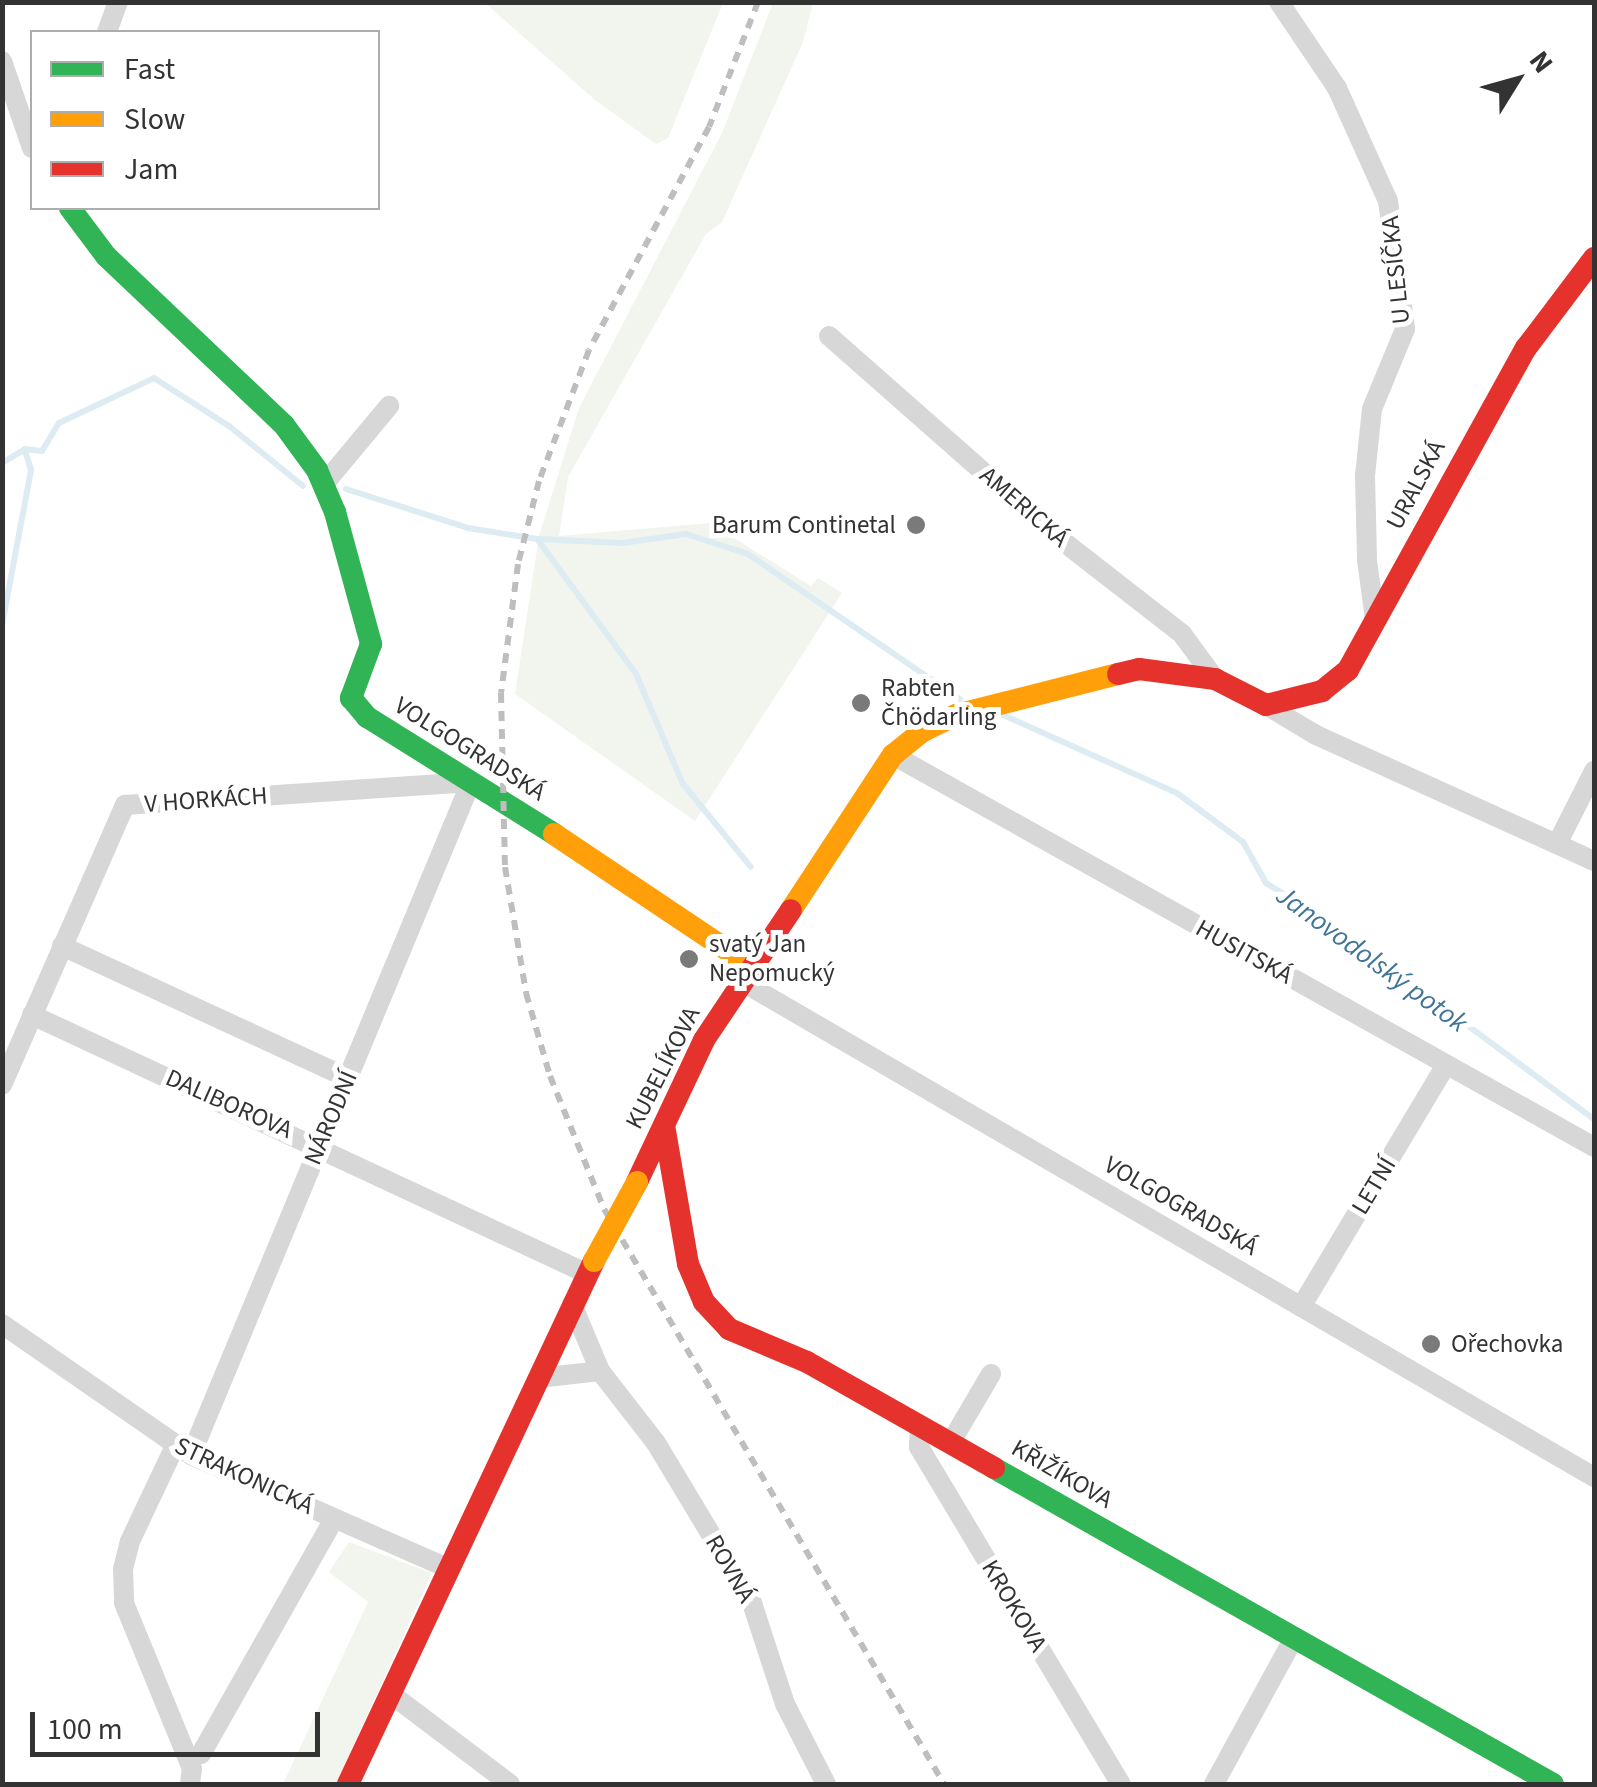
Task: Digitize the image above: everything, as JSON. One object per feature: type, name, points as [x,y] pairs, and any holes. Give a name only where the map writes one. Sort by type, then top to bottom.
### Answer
[{"type":"street","points":[[108,30],[118,2]]},
{"type":"street","name":"U LESÍČKA","points":[[1280,2],[1337,88],[1388,201],[1392,220],[1405,330],[1372,410],[1365,476],[1367,560],[1375,619]]},
{"type":"street","points":[[2,61],[30,142]]},
{"type":"street","name":"VOLGOGRADSKÁ","points":[[72,210],[106,256],[284,425],[324,484],[371,644],[351,698],[367,717],[471,782],[746,973],[1302,1307],[1594,1477]]},
{"type":"street","name":"URALSKÁ","points":[[1266,705],[1300,700],[1348,670],[1526,348],[1594,258]]},
{"type":"street","name":"AMERICKÁ","points":[[830,336],[1051,532],[1182,634],[1215,679]]},
{"type":"street","points":[[324,484],[390,406]]},
{"type":"street","name":"KUBELÍKOVA","points":[[348,1784],[572,1304],[704,1040],[893,755],[924,731],[956,715],[1140,668],[1215,679],[1266,705]]},
{"type":"street","points":[[1266,705],[1316,734],[1594,860]]},
{"type":"street","name":"HUSITSKÁ","points":[[893,755],[1594,1147]]},
{"type":"street","points":[[1557,844],[1594,771]]},
{"type":"street","name":"V HORKÁCH","points":[[2,1084],[125,806],[471,782]]},
{"type":"street","name":"NÁRODNÍ","points":[[190,1784],[192,1769],[124,1603],[123,1569],[130,1541],[183,1450],[320,1146],[471,782]]},
{"type":"street","points":[[62,946],[348,1078]]},
{"type":"street","name":"DALIBOROVA","points":[[32,1015],[591,1268]]},
{"type":"street","name":"LETNÍ","points":[[1302,1307],[1446,1065]]},
{"type":"street","name":"KŘIŽÍKOVA","points":[[664,1126],[688,1264],[704,1302],[729,1329],[807,1362],[1553,1784]]},
{"type":"street","name":"ROVNÁ","points":[[572,1304],[600,1371],[656,1443],[752,1603],[785,1704],[826,1784]]},
{"type":"street","name":"STRAKONICKÁ","points":[[2,1324],[183,1450],[450,1569]]},
{"type":"street","points":[[538,1378],[600,1371]]},
{"type":"street","points":[[951,1442],[991,1374]]},
{"type":"street","name":"KROKOVA","points":[[920,1425],[919,1447],[1118,1779]]},
{"type":"street","points":[[201,1754],[334,1519]]},
{"type":"street","points":[[1214,1784],[1294,1638]]},
{"type":"street","points":[[391,1694],[510,1784]]},
{"type":"street","points":[[1118,1779],[1135,1784]]},
{"type":"shaded area","points":[[485,3],[723,3],[668,138],[656,144],[595,100]]},
{"type":"shaded area","points":[[773,3],[813,3],[803,42],[722,222],[706,234],[568,477],[559,536],[710,523],[811,586],[818,578],[842,593],[695,821],[515,694],[539,536],[579,408],[722,133]]},
{"type":"shaded area","points":[[349,1542],[432,1573],[336,1784],[283,1784],[368,1602],[329,1572]]},
{"type":"waterway","name":"Janovodolský potok","points":[[2,463],[25,449],[42,451],[59,423],[154,378],[229,426],[303,486]]},
{"type":"waterway","points":[[2,625],[31,470],[25,450]]},
{"type":"waterway","name":"Janovodolský potok","points":[[346,489],[468,528],[537,539],[622,543],[686,534],[748,554],[960,699]]},
{"type":"waterway","points":[[538,540],[636,674],[683,784],[751,867]]},
{"type":"waterway","name":"Janovodolský potok","points":[[1001,714],[1177,793],[1243,842],[1266,883],[1327,921],[1594,1119]]},
{"type":"railway","points":[[758,2],[709,127],[589,350],[539,481],[518,564],[501,693],[505,867],[526,993],[550,1076],[604,1209],[944,1784]]},
{"type":"traffic: fast","points":[[72,210],[106,256],[284,425],[317,470],[335,512],[371,644],[351,698],[367,717],[554,834]]},
{"type":"traffic: fast","points":[[994,1468],[1553,1784]]},
{"type":"traffic: slow","points":[[791,910],[893,755],[923,731],[956,715],[1118,674]]},
{"type":"traffic: slow","points":[[554,834],[751,966]]},
{"type":"traffic: slow","points":[[594,1261],[637,1182]]},
{"type":"traffic: jam","points":[[1118,674],[1139,669],[1215,679],[1266,705],[1322,691],[1348,670],[1526,348],[1594,258]]},
{"type":"traffic: jam","points":[[637,1182],[704,1040],[791,910]]},
{"type":"traffic: jam","points":[[664,1125],[688,1264],[704,1302],[729,1329],[807,1362],[994,1468]]},
{"type":"traffic: jam","points":[[348,1784],[594,1261]]},
{"type":"place","name":"Barum Continetal","points":[[916,525]]},
{"type":"place","name":"Rabten Čhödarling","points":[[861,703]]},
{"type":"place","name":"svatý Jan Nepomucký","points":[[689,959]]},
{"type":"place","name":"Ořechovka","points":[[1431,1344]]}]
